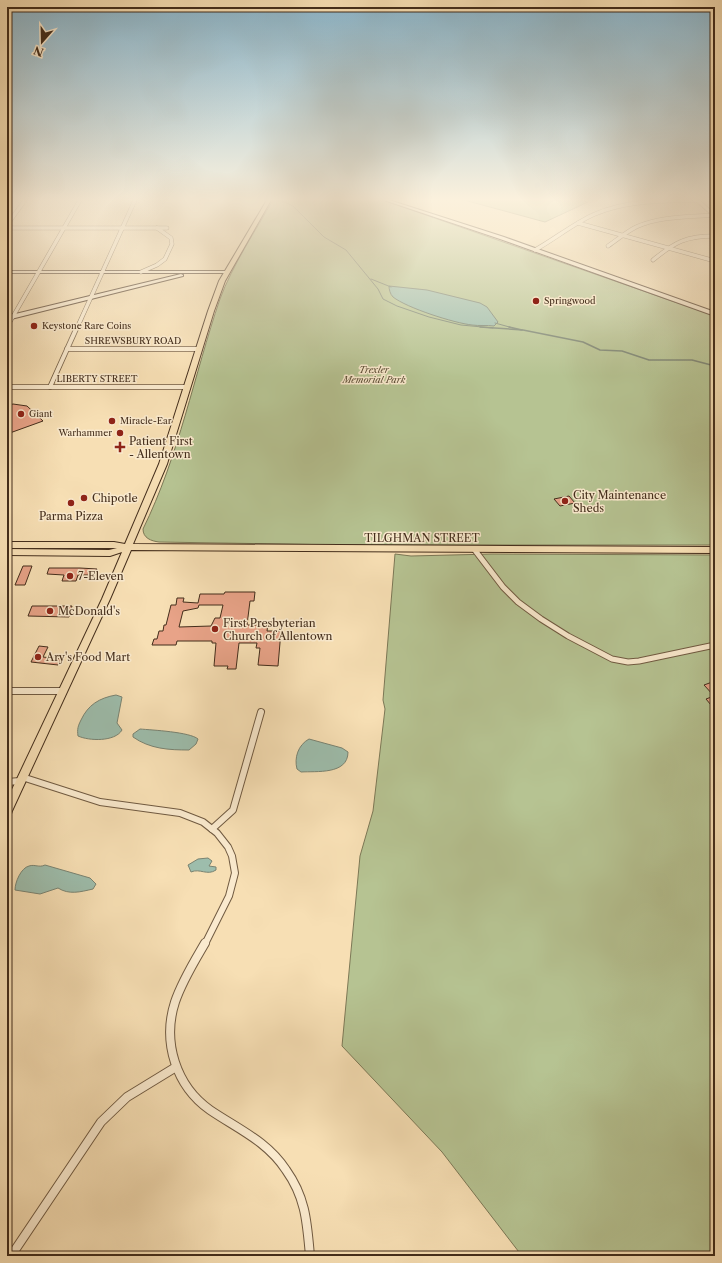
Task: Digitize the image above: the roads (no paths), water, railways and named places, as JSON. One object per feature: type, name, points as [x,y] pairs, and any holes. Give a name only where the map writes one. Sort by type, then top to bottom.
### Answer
[{"type":"main road","points":[[7,810],[128,547],[163,464],[215,300],[227,272],[235,259]]},
{"type":"main road","name":"TILGHMAN STREET","points":[[7,545],[715,550]]},
{"type":"main road","name":"TILGHMAN STREET","points":[[7,552],[110,553],[128,547]]},
{"type":"street","points":[[7,327],[46,259]]},
{"type":"street","points":[[50,387],[108,259]]},
{"type":"street","points":[[141,272],[164,259]]},
{"type":"street","points":[[559,259],[715,314]]},
{"type":"street","points":[[7,272],[227,272]]},
{"type":"street","points":[[166,272],[178,276]]},
{"type":"street","points":[[7,318],[194,272]]},
{"type":"street","name":"SHREWSBURY ROAD","points":[[67,349],[199,349]]},
{"type":"street","name":"LIBERTY STREET","points":[[7,387],[187,387]]},
{"type":"street","points":[[474,549],[499,582],[518,602],[557,629],[612,660],[628,662],[639,661],[715,645]]},
{"type":"street","points":[[7,690],[63,691]]},
{"type":"street","points":[[212,829],[233,810],[261,712]]},
{"type":"street","points":[[7,782],[21,779],[57,787],[98,802],[183,814],[203,822],[212,829],[218,834],[230,851],[236,869],[235,880],[230,895],[175,1002],[172,1016],[172,1048],[176,1067],[183,1082],[190,1092],[207,1109],[242,1129],[262,1144],[290,1172],[304,1206],[308,1225],[310,1256]]},
{"type":"street","points":[[11,1256],[101,1122],[115,1106],[138,1088],[176,1067]]},
{"type":"waterway","points":[[353,259],[378,289],[383,299],[397,306],[429,317],[461,325],[489,328]]},
{"type":"waterway","points":[[371,279],[391,287]]},
{"type":"waterway","points":[[495,323],[511,328]]},
{"type":"waterway","points":[[480,327],[489,328]]},
{"type":"waterway","points":[[489,328],[522,330]]},
{"type":"waterway","points":[[511,328],[522,330]]},
{"type":"waterway","points":[[522,330],[583,342],[600,350],[622,351],[649,360],[692,360],[715,366]]},
{"type":"place","name":"Springwood","points":[[536,301]]},
{"type":"place","name":"Keystone Rare Coins","points":[[34,326]]},
{"type":"place","name":"Giant","points":[[21,414]]},
{"type":"place","name":"Miracle-Ear","points":[[112,421]]},
{"type":"place","name":"Warhammer","points":[[120,433]]},
{"type":"place","name":"Patient First - Allentown","points":[[120,447]]},
{"type":"place","name":"Chipotle","points":[[84,498]]},
{"type":"place","name":"City Maintenance Sheds","points":[[565,501]]},
{"type":"place","name":"Parma Pizza","points":[[71,503]]},
{"type":"place","name":"7-Eleven","points":[[70,576]]},
{"type":"place","name":"McDonald's","points":[[50,611]]},
{"type":"place","name":"First Presbyterian Church of Allentown","points":[[215,629]]},
{"type":"place","name":"Ary's Food Mart","points":[[38,657]]},
{"type":"park label","name":"Trexler Memorial Park","points":[[374,376]]}]
